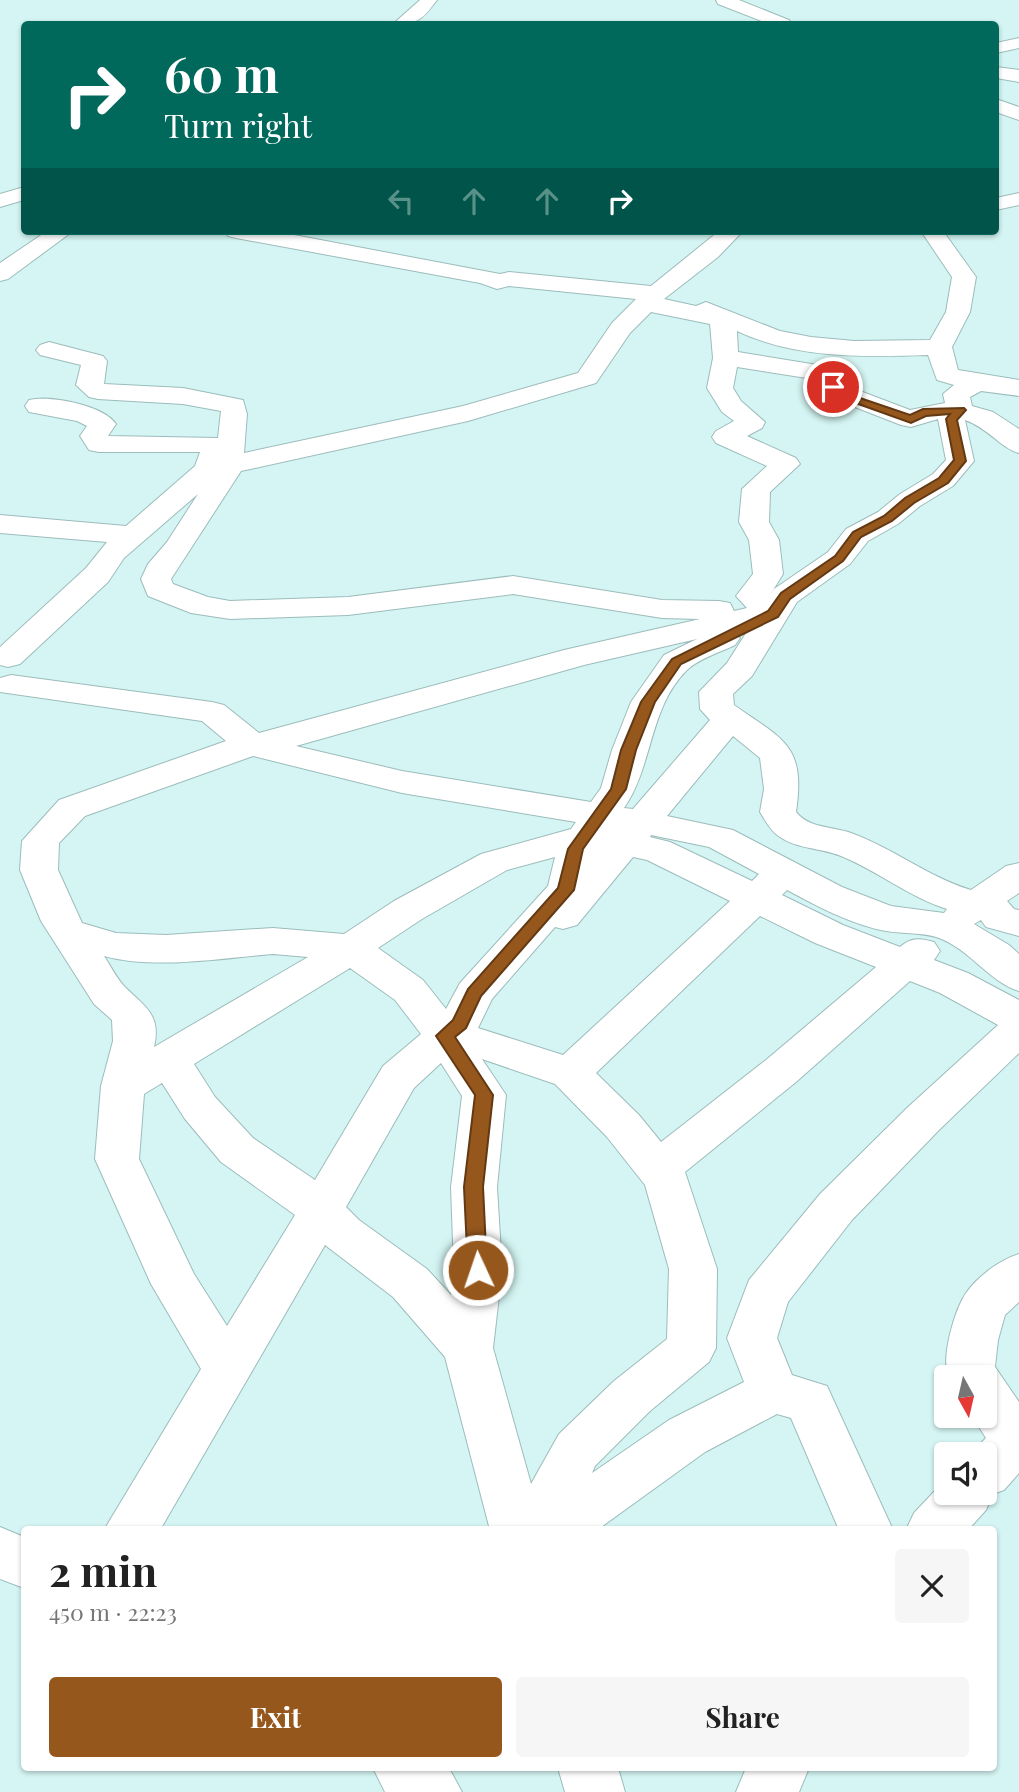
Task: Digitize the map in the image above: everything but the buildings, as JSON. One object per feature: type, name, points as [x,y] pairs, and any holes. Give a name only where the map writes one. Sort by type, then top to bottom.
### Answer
[{"type":"street","points":[[406,21],[415,16],[429,0]]},
{"type":"street","points":[[724,0],[776,21]]},
{"type":"street","points":[[999,47],[1019,43]]},
{"type":"street","points":[[999,73],[1019,76]]},
{"type":"street","points":[[999,87],[1019,94]]},
{"type":"street","points":[[999,106],[1019,114]]},
{"type":"street","points":[[999,203],[1019,199]]},
{"type":"street","points":[[0,274],[56,235]]},
{"type":"street","points":[[265,235],[461,272],[496,282],[509,279],[642,291],[729,315],[736,323],[773,337],[816,344],[939,347]]},
{"type":"street","points":[[728,235],[655,295],[621,328],[587,378],[468,413],[218,468],[113,552],[97,575],[9,671],[212,712],[252,745],[402,782],[613,829],[720,838],[828,896],[884,918],[961,916],[990,906],[1000,918],[1019,923]]},
{"type":"street","points":[[935,235],[964,277],[958,312],[939,347],[946,375],[1019,389]]},
{"type":"street","points":[[655,295],[657,306],[719,318],[726,327],[726,358],[720,388],[731,406],[752,422],[726,437],[786,464],[757,489],[754,522],[764,540],[768,574],[752,596],[769,614]]},
{"type":"street","points":[[49,350],[94,361],[89,385],[98,391],[183,396],[234,406],[235,425],[229,449],[179,547],[163,564],[156,579],[159,589],[202,606],[230,610],[348,606],[513,585],[662,609],[769,614]]},
{"type":"street","points":[[726,358],[821,372],[833,387],[853,399],[911,419],[923,413],[960,410],[991,419],[1019,445]]},
{"type":"street","points":[[960,410],[956,394],[978,382]]},
{"type":"street","points":[[38,405],[85,414],[102,424],[94,436],[99,444],[209,444],[215,449],[214,458],[218,468]]},
{"type":"street","points":[[960,410],[951,419],[960,461],[943,481],[857,535],[839,558],[785,596],[769,614],[740,668],[716,692],[717,709],[729,719],[754,732],[775,751],[781,765],[778,812],[793,830],[838,841],[885,862],[938,894],[1019,977]]},
{"type":"street","points":[[0,524],[133,535]]},
{"type":"street","points":[[227,1369],[175,1284],[117,1159],[123,1086],[134,1041],[132,1015],[108,995],[69,932],[39,870],[41,841],[72,808],[252,745],[576,657],[769,614]]},
{"type":"street","points":[[613,829],[629,750],[648,702],[676,662],[769,614]]},
{"type":"street","points":[[133,1526],[398,1077],[452,1030],[474,993],[566,890],[576,849],[613,829],[729,719]]},
{"type":"street","points":[[123,1086],[298,984],[408,910],[494,862],[613,829],[829,934],[954,983],[1019,1018]]},
{"type":"street","points":[[570,1073],[822,837]]},
{"type":"street","points":[[658,1169],[781,1071],[961,916],[1019,875]]},
{"type":"street","points":[[69,932],[115,946],[166,948],[273,941],[350,948],[409,990],[452,1030],[570,1073],[623,1126],[658,1169],[666,1180],[692,1269],[691,1348],[632,1396],[577,1450],[536,1526]]},
{"type":"street","points":[[773,1392],[752,1338],[766,1294],[836,1207],[950,1093],[1019,1029]]},
{"type":"street","points":[[452,1030],[484,1095],[474,1187],[478,1270],[468,1348],[516,1526]]},
{"type":"street","points":[[168,1058],[200,1108],[237,1150],[320,1209],[342,1233],[410,1283],[468,1348]]},
{"type":"street","points":[[970,1365],[984,1305],[1019,1273]]},
{"type":"street","points":[[559,1526],[687,1436],[773,1392],[809,1401],[864,1526]]},
{"type":"street","points":[[997,1461],[1016,1441],[998,1413]]},
{"type":"street","points":[[937,1526],[956,1505]]},
{"type":"street","points":[[0,1552],[21,1562]]},
{"type":"street","points":[[406,1771],[432,1792]]},
{"type":"street","points":[[589,1771],[595,1792]]},
{"type":"street","points":[[766,1792],[777,1771]]},
{"type":"route","points":[[478,1270],[474,1187],[484,1095],[445,1036],[460,1023],[474,993],[566,890],[576,849],[619,789],[629,750],[648,702],[676,662],[773,614],[785,596],[839,558],[857,535],[943,481],[960,461],[951,419],[960,410],[923,413],[911,419],[853,399],[833,387]]}]
